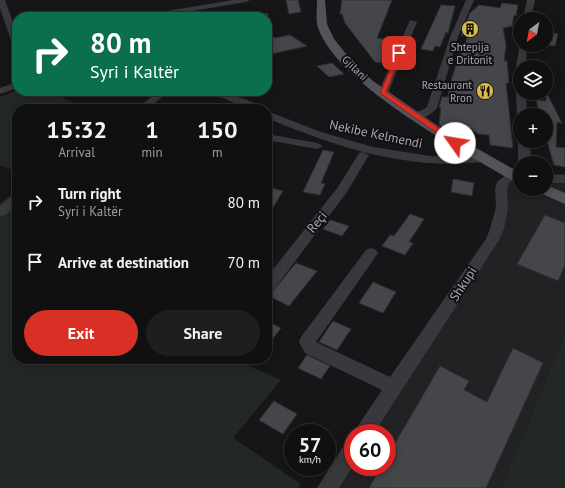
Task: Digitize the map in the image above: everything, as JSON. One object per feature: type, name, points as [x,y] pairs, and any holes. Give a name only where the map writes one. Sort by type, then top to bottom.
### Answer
[{"type":"main road","name":"Gjilani","points":[[321,0],[322,24],[329,40],[346,61],[383,93],[455,143],[513,172]]},
{"type":"main road","points":[[553,194],[565,199]]},
{"type":"street","points":[[1,0],[12,30]]},
{"type":"street","points":[[173,12],[246,0]]},
{"type":"street","points":[[415,116],[428,112],[432,108],[454,37],[470,0]]},
{"type":"street","points":[[528,12],[531,0]]},
{"type":"street","points":[[383,93],[413,22]]},
{"type":"street","points":[[0,91],[12,87]]},
{"type":"street","points":[[148,104],[158,96]]},
{"type":"street","points":[[226,96],[245,104]]},
{"type":"street","name":"Nekibe Kelmendi","points":[[272,116],[317,135],[391,153],[451,161],[484,158]]},
{"type":"street","points":[[272,138],[316,146]]},
{"type":"street","name":"Reçi","points":[[272,281],[296,247],[340,194],[364,155]]},
{"type":"street","name":"Shkupi","points":[[369,424],[492,240],[497,229],[502,207],[501,189],[503,182],[513,176]]},
{"type":"street","points":[[553,179],[565,179]]},
{"type":"street","points":[[0,212],[12,203]]},
{"type":"street","points":[[370,253],[307,342],[311,348],[394,387]]},
{"type":"street","points":[[327,488],[344,462]]},
{"type":"shaded area","points":[[12,92],[12,96],[59,96],[76,104],[12,104],[12,170],[0,165],[0,97]]},
{"type":"shaded area","points":[[553,174],[565,174],[565,334],[501,488],[327,488],[344,462],[344,476],[396,476],[396,424],[369,424],[492,240],[503,182],[513,177],[513,196],[553,196]]},
{"type":"shaded area","points":[[12,194],[12,364],[245,364],[281,380],[233,438],[284,472],[284,476],[289,476],[301,484],[298,488],[0,488],[0,203]]},
{"type":"shaded area","points":[[565,334],[565,488],[501,488]]},
{"type":"building","points":[[286,0],[298,0],[301,12],[289,14]]},
{"type":"building","points":[[342,0],[392,0],[377,38],[391,40],[382,63],[375,62],[345,23],[342,14],[340,14]]},
{"type":"building","points":[[502,3],[518,5],[517,12],[513,12],[512,26],[503,28],[506,45],[504,61],[507,61],[509,83],[506,83],[513,148],[490,145],[489,135],[478,134],[463,123],[462,132],[449,130],[439,125],[441,108],[439,107],[442,97],[448,97],[449,87],[457,62],[468,36],[461,35],[470,13],[479,5],[500,8]]},
{"type":"building","points":[[441,5],[455,6],[448,33],[446,32],[440,47],[435,46],[433,51],[421,49]]},
{"type":"building","points":[[553,33],[558,34],[555,46],[553,46]]},
{"type":"building","points":[[290,35],[307,46],[272,54],[272,36],[275,38]]},
{"type":"building","points":[[332,63],[344,74],[329,77],[317,66]]},
{"type":"building","points":[[536,100],[550,100],[562,123],[557,122],[556,147],[565,148],[565,167],[554,165],[553,156],[551,156],[549,148],[553,148],[553,108],[538,108]]},
{"type":"building","points":[[323,150],[334,152],[321,183],[325,184],[320,195],[303,192]]},
{"type":"building","points":[[453,179],[474,183],[472,196],[451,192]]},
{"type":"building","points":[[272,188],[283,191],[272,209]]},
{"type":"building","points":[[410,214],[424,219],[409,242],[413,243],[405,255],[382,246],[390,235],[394,236]]},
{"type":"building","points":[[545,215],[565,223],[565,265],[558,281],[517,264]]},
{"type":"building","points":[[330,220],[349,226],[342,236],[323,229]]},
{"type":"building","points":[[296,263],[317,271],[289,306],[272,298],[272,292]]},
{"type":"building","points":[[373,282],[396,292],[383,313],[359,303]]},
{"type":"building","points":[[333,321],[351,329],[337,350],[319,342]]},
{"type":"building","points":[[272,324],[281,328],[272,340]]},
{"type":"building","points":[[513,348],[543,363],[486,488],[369,488],[376,476],[396,476],[396,442],[440,366],[469,381],[464,390],[487,402]]},
{"type":"building","points":[[307,355],[330,366],[321,379],[298,368]]},
{"type":"building","points":[[274,401],[297,414],[290,424],[284,424],[283,434],[259,420]]},
{"type":"place","name":"Shtepija e Dritonit","points":[[470,29]]},
{"type":"place","name":"Restaurant Rron","points":[[485,91]]},
{"type":"route","points":[[399,53],[383,93],[455,143]]}]
